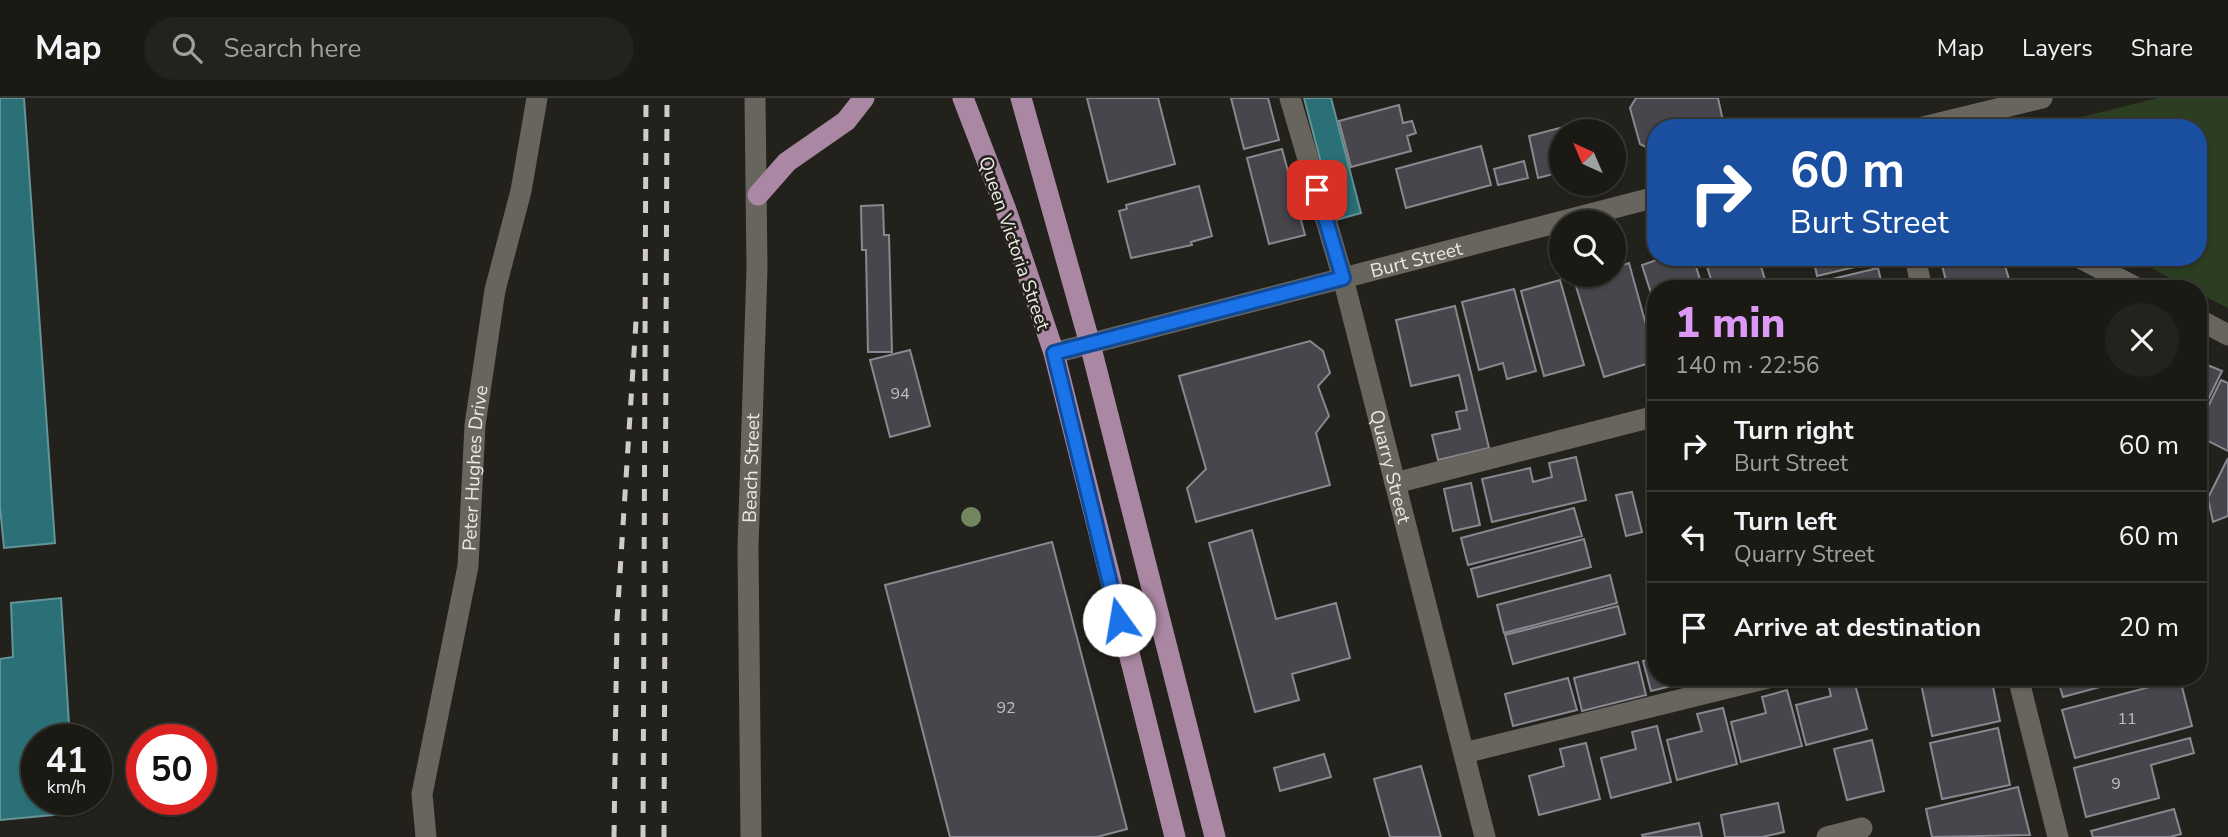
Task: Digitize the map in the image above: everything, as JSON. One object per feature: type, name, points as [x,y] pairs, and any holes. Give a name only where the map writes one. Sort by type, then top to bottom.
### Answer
[{"type":"main road","points":[[758,195],[787,162],[846,121],[864,98]]},
{"type":"main road","name":"Queen Victoria Street","points":[[964,98],[1006,210],[1054,353],[1175,837]]},
{"type":"main road","name":"Queen Victoria Street","points":[[1021,98],[1090,344],[1216,837]]},
{"type":"street","name":"Peter Hughes Drive","points":[[426,837],[422,794],[468,566],[477,412],[495,290],[521,191],[537,98]]},
{"type":"street","name":"Beach Street","points":[[751,837],[748,548],[756,369],[758,195],[755,98]]},
{"type":"street","name":"Quarry Street","points":[[1290,98],[1343,278],[1485,837]]},
{"type":"street","points":[[1950,116],[2042,98]]},
{"type":"street","name":"Burt Street","points":[[1054,353],[1647,199]]},
{"type":"street","points":[[2095,266],[2122,280]]},
{"type":"street","points":[[2207,324],[2228,335]]},
{"type":"street","points":[[1395,483],[1647,418]]},
{"type":"street","points":[[1464,754],[1736,686]]},
{"type":"street","points":[[2020,686],[2058,837]]},
{"type":"street","points":[[1828,837],[1862,828]]},
{"type":"green space","points":[[2158,98],[2228,98],[2228,308],[2207,298],[2207,280],[2173,280],[2148,266],[2207,266],[2207,119],[2073,119]]},
{"type":"water","points":[[0,98],[24,98],[55,543],[4,548],[0,507]]},
{"type":"water","points":[[1304,98],[1331,98],[1361,213],[1336,220]]},
{"type":"water","points":[[61,598],[69,724],[21,724],[21,815],[53,815],[0,820],[0,659],[13,657],[11,603]]},
{"type":"building","points":[[1087,98],[1158,98],[1175,164],[1108,182]]},
{"type":"building","points":[[1231,98],[1268,98],[1279,140],[1244,149]]},
{"type":"building","points":[[1636,98],[1718,98],[1723,119],[1647,119],[1647,148],[1640,144],[1630,108]]},
{"type":"building","points":[[1399,105],[1403,123],[1412,121],[1416,133],[1407,136],[1411,151],[1351,167],[1339,121]]},
{"type":"building","points":[[1549,131],[1549,175],[1538,178],[1529,136]]},
{"type":"building","points":[[1481,146],[1491,185],[1406,208],[1396,169]]},
{"type":"building","points":[[1282,149],[1305,235],[1269,244],[1247,158]]},
{"type":"building","points":[[1524,161],[1528,178],[1498,185],[1494,169]]},
{"type":"building","points":[[1199,186],[1212,236],[1191,242],[1192,245],[1131,258],[1119,211],[1127,209],[1126,205]]},
{"type":"building","points":[[883,205],[884,235],[889,235],[892,352],[868,352],[866,250],[862,250],[861,206]]},
{"type":"building","points":[[1629,263],[1647,328],[1647,364],[1604,377],[1576,287],[1626,287],[1626,264]]},
{"type":"building","points":[[1642,265],[1696,266],[1700,280],[1647,281]]},
{"type":"building","points":[[1707,266],[1761,266],[1765,280],[1711,280]]},
{"type":"building","points":[[1815,266],[1859,266],[1817,276]]},
{"type":"building","points":[[1942,266],[2005,266],[2009,280],[1946,280]]},
{"type":"building","points":[[1878,268],[1881,280],[1828,280]]},
{"type":"building","points":[[1549,283],[1549,287],[1562,287],[1584,365],[1544,376],[1521,291]]},
{"type":"building","points":[[1514,289],[1536,371],[1507,379],[1503,363],[1479,370],[1462,302]]},
{"type":"building","points":[[1455,306],[1489,448],[1438,460],[1432,435],[1460,429],[1456,412],[1467,410],[1459,375],[1411,386],[1396,320]]},
{"type":"building","points":[[1310,341],[1323,351],[1330,373],[1318,386],[1329,416],[1316,433],[1330,485],[1196,522],[1187,488],[1206,469],[1179,376]]},
{"type":"building","points":[[910,350],[930,426],[890,437],[870,360]]},
{"type":"building","points":[[2207,365],[2222,371],[2207,402]]},
{"type":"building","points":[[2221,380],[2228,383],[2228,451],[2207,440],[2207,409]]},
{"type":"building","points":[[1576,457],[1586,500],[1492,522],[1482,479],[1530,468],[1533,482],[1552,477],[1549,463]]},
{"type":"building","points":[[2228,458],[2228,516],[2213,522],[2208,498]]},
{"type":"building","points":[[1471,483],[1480,525],[1453,531],[1444,489]]},
{"type":"building","points":[[1632,492],[1642,532],[1626,536],[1616,495]]},
{"type":"building","points":[[1574,508],[1582,536],[1468,565],[1461,538]]},
{"type":"building","points":[[1252,530],[1276,619],[1336,603],[1350,658],[1292,674],[1299,700],[1255,712],[1209,543]]},
{"type":"building","points":[[1584,539],[1591,567],[1478,597],[1471,569]]},
{"type":"building","points":[[1052,542],[1127,829],[1097,837],[950,837],[885,585]]},
{"type":"building","points":[[1610,575],[1617,603],[1504,633],[1497,605]]},
{"type":"building","points":[[1618,606],[1625,634],[1513,664],[1505,635]]},
{"type":"building","points":[[1647,660],[1647,676],[1643,661]]},
{"type":"building","points":[[1638,662],[1646,695],[1582,711],[1574,678]]},
{"type":"building","points":[[1568,678],[1577,710],[1513,726],[1505,694]]},
{"type":"building","points":[[1650,686],[1671,686],[1651,691]]},
{"type":"building","points":[[1829,686],[1855,686],[1867,729],[1806,745],[1796,705],[1831,696]]},
{"type":"building","points":[[1921,686],[1993,686],[2000,721],[1932,736]]},
{"type":"building","points":[[2060,686],[2104,686],[2063,697]]},
{"type":"building","points":[[2153,686],[2182,686],[2192,726],[2075,758],[2062,710]]},
{"type":"building","points":[[1787,690],[1802,746],[1741,762],[1731,722],[1766,713],[1762,697]]},
{"type":"building","points":[[1723,708],[1737,764],[1677,780],[1667,740],[1702,731],[1697,714]]},
{"type":"building","points":[[1657,726],[1671,782],[1611,798],[1601,758],[1636,749],[1632,732]]},
{"type":"building","points":[[1998,728],[2010,785],[1942,799],[1930,743]]},
{"type":"building","points":[[2190,738],[2194,753],[2151,765],[2159,798],[2086,817],[2074,768]]},
{"type":"building","points":[[1872,740],[1884,791],[1847,800],[1834,749]]},
{"type":"building","points":[[1586,743],[1600,799],[1539,815],[1529,776],[1564,766],[1560,749]]},
{"type":"building","points":[[1324,754],[1331,777],[1280,791],[1274,768]]},
{"type":"building","points":[[1421,766],[1441,837],[1390,837],[1374,779]]},
{"type":"building","points":[[2018,787],[2030,835],[1932,837],[1926,809]]},
{"type":"building","points":[[1778,803],[1784,832],[1762,837],[1725,837],[1721,815]]},
{"type":"building","points":[[2174,809],[2181,834],[2170,837],[2093,837],[2091,831]]},
{"type":"building","points":[[1699,823],[1702,837],[1642,835]]},
{"type":"railway","points":[[643,837],[646,98]]},
{"type":"railway","points":[[664,837],[667,98]]},
{"type":"railway","points":[[614,837],[617,620],[636,321]]},
{"type":"route","points":[[1119,620],[1054,353],[1343,278],[1317,190]]}]
